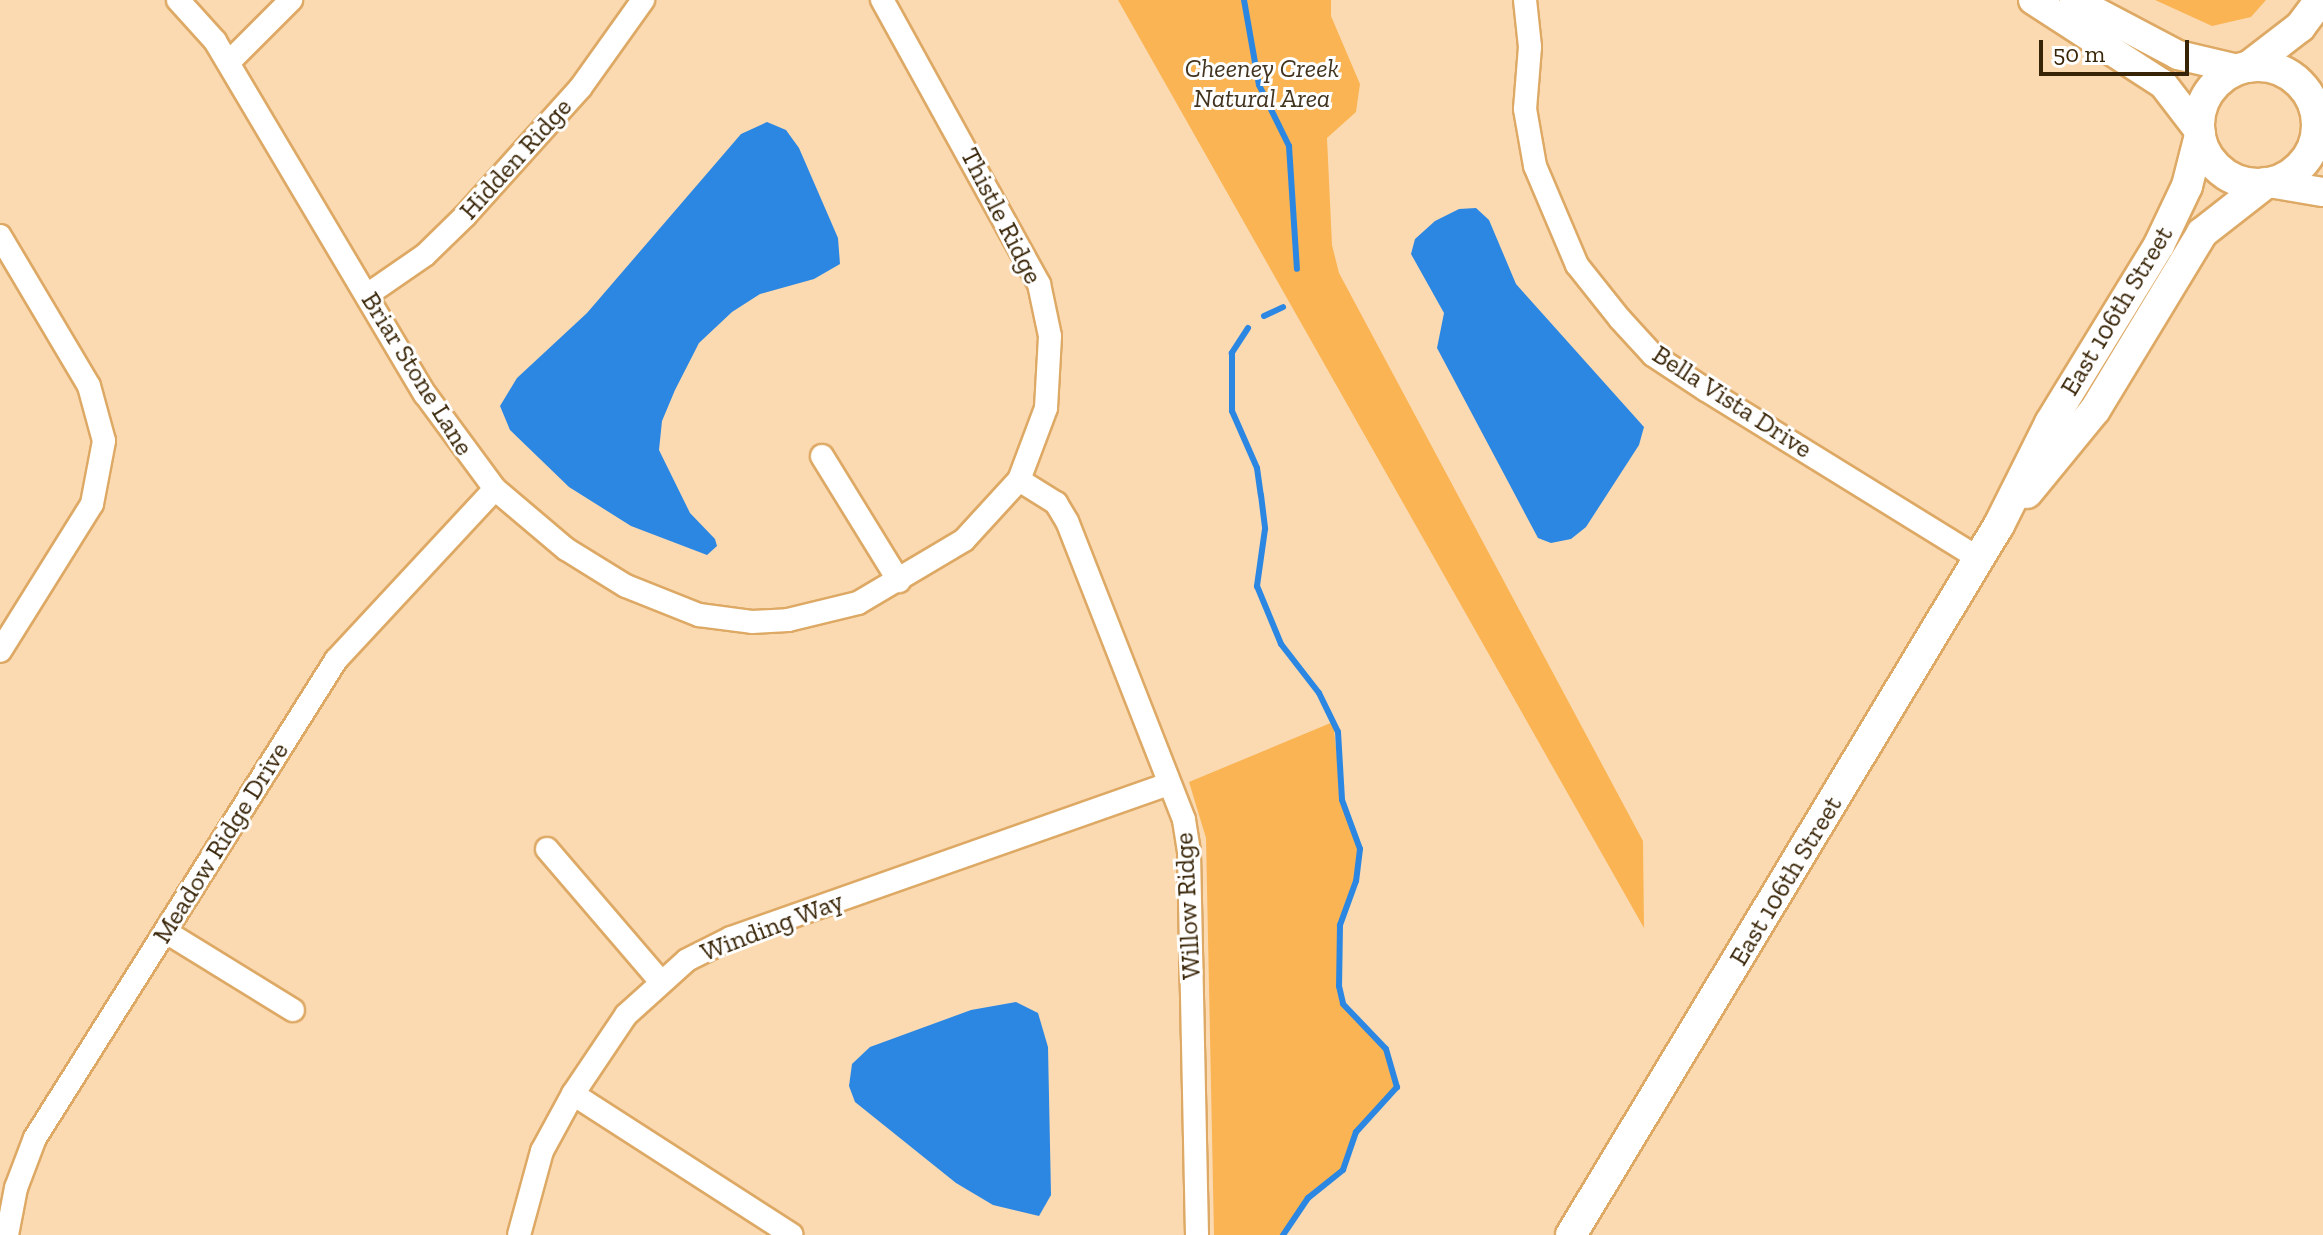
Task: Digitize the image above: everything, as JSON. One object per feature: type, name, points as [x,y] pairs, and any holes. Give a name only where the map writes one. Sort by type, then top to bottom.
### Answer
[{"type":"main road","points":[[2320,0],[2300,27],[2208,93],[2199,133],[2212,162],[2227,175],[2267,183],[2300,166],[2313,145],[2323,70]]},
{"type":"main road","points":[[2243,68],[2273,68],[2294,79],[2318,120]]},
{"type":"main road","name":"East 106th Street","points":[[1571,1235],[1999,525],[2050,423],[2159,245],[2187,186],[2199,133]]},
{"type":"main road","name":"East 106th Street","points":[[1999,525],[2095,410],[2202,233],[2267,183]]},
{"type":"street","name":"Briar Stone Lane","points":[[178,0],[229,62],[449,431],[495,489],[603,573],[699,615],[788,620],[858,603],[899,581]]},
{"type":"street","points":[[229,62],[291,0]]},
{"type":"street","name":"Hidden Ridge","points":[[367,295],[425,255],[465,216],[581,87],[643,0]]},
{"type":"street","name":"Thistle Ridge","points":[[882,0],[1039,284],[1051,375],[1037,443],[1019,480],[983,524],[899,581]]},
{"type":"street","name":"Bella Vista Drive","points":[[1525,0],[1530,47],[1525,109],[1535,166],[1577,265],[1620,319],[1653,355],[1978,558]]},
{"type":"street","points":[[2033,0],[2163,84],[2199,133]]},
{"type":"street","points":[[2074,0],[2178,55],[2243,68]]},
{"type":"street","points":[[2267,183],[2323,192]]},
{"type":"street","points":[[0,236],[89,386],[104,441],[97,491],[0,651]]},
{"type":"street","points":[[822,456],[899,581]]},
{"type":"street","name":"Willow Ridge","points":[[1019,480],[1056,503],[1067,521],[1184,820],[1189,853],[1197,1235]]},
{"type":"street","name":"Meadow Ridge Drive","points":[[7,1235],[16,1188],[35,1138],[336,660],[495,489]]},
{"type":"street","name":"Winding Way","points":[[519,1235],[542,1151],[573,1094],[615,1029],[660,981],[731,938],[1168,784]]},
{"type":"street","points":[[547,849],[660,981]]},
{"type":"street","points":[[166,932],[293,1010]]},
{"type":"street","points":[[573,1094],[792,1235]]},
{"type":"green space","name":"Cheeney Creek Natural Area","points":[[1118,0],[1331,0],[1331,16],[1360,84],[1356,112],[1327,138],[1332,245],[1339,273],[1643,841],[1644,928]]},
{"type":"green space","points":[[2155,0],[2266,0],[2251,17],[2212,26]]},
{"type":"green space","points":[[1333,722],[1342,800],[1360,849],[1356,881],[1340,925],[1339,986],[1343,1004],[1386,1049],[1397,1087],[1356,1132],[1343,1170],[1308,1198],[1283,1235],[1214,1235],[1206,838],[1189,782]]},
{"type":"water","points":[[767,122],[786,130],[799,148],[838,238],[840,264],[814,279],[760,294],[732,312],[699,343],[675,390],[662,421],[659,450],[690,513],[715,539],[717,546],[707,555],[631,526],[569,487],[510,430],[500,406],[517,378],[587,313],[741,134]]},
{"type":"water","points":[[1476,208],[1489,220],[1516,284],[1644,427],[1639,445],[1586,527],[1571,539],[1551,543],[1538,538],[1437,348],[1444,313],[1411,254],[1415,239],[1435,221],[1459,209]]},
{"type":"water","points":[[1016,1002],[1038,1013],[1048,1047],[1051,1195],[1039,1216],[993,1205],[956,1183],[855,1102],[849,1086],[852,1064],[870,1047],[971,1010]]},
{"type":"waterway","points":[[1244,0],[1259,85],[1289,146],[1297,269]]},
{"type":"waterway","points":[[1264,316],[1283,307]]},
{"type":"waterway","points":[[1248,328],[1232,353],[1232,411],[1257,468],[1261,495],[1265,529],[1257,586],[1281,644],[1319,693],[1338,732],[1342,800],[1360,849],[1356,881],[1340,925],[1339,986],[1343,1004],[1386,1049],[1397,1087],[1356,1132],[1343,1170],[1308,1198],[1283,1235]]}]
